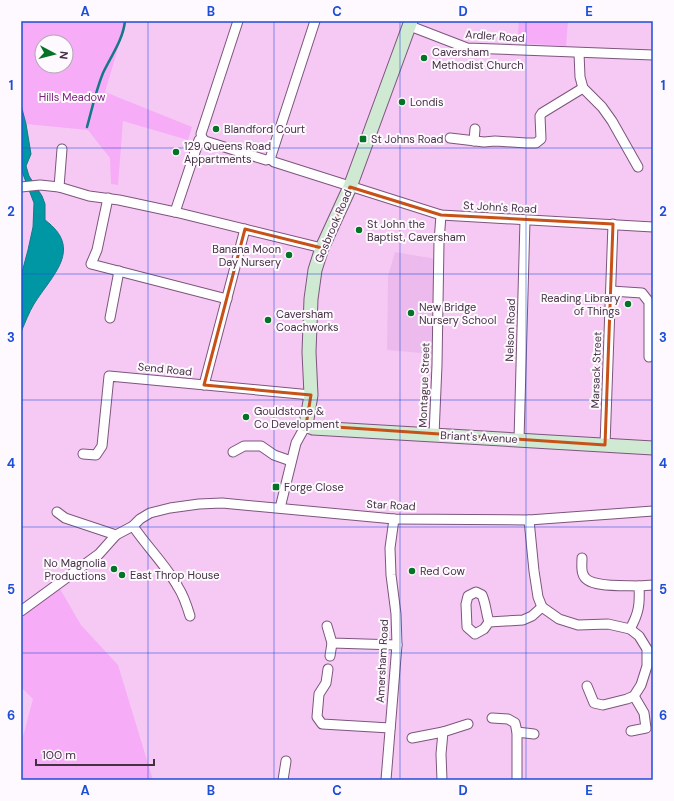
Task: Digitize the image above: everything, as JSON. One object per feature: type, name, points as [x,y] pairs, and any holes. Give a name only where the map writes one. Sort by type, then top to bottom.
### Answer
[{"type":"main road","name":"Gosbrook Road","points":[[306,425],[311,394],[309,352],[311,299],[315,270],[322,248],[350,186],[411,24]]},
{"type":"main road","name":"Briant's Avenue","points":[[306,425],[313,428],[653,448]]},
{"type":"street","points":[[175,212],[199,140],[202,138],[201,134],[238,21]]},
{"type":"street","points":[[270,160],[315,21]]},
{"type":"street","name":"Ardler Road","points":[[411,24],[467,48],[653,55]]},
{"type":"street","points":[[579,53],[580,77],[583,88],[602,107],[612,121],[638,167]]},
{"type":"street","points":[[450,138],[474,141],[536,143],[541,139],[540,116],[542,113],[583,88]]},
{"type":"street","points":[[474,141],[475,129]]},
{"type":"street","name":"St John's Road","points":[[202,138],[205,141],[270,160],[441,216],[653,227]]},
{"type":"street","points":[[59,187],[62,149]]},
{"type":"street","points":[[23,187],[40,185],[59,187],[89,196],[120,200],[175,212],[322,248]]},
{"type":"street","points":[[108,198],[97,250],[91,264],[227,300]]},
{"type":"street","name":"Montague Street","points":[[434,435],[441,216]]},
{"type":"street","name":"Nelson Road","points":[[519,440],[525,220]]},
{"type":"street","name":"Marsack Street","points":[[605,445],[613,224]]},
{"type":"street","points":[[204,385],[245,229]]},
{"type":"street","points":[[110,318],[119,271]]},
{"type":"street","points":[[611,291],[642,293],[649,302],[649,357]]},
{"type":"street","name":"Send Road","points":[[83,454],[96,454],[102,446],[109,376],[311,394]]},
{"type":"street","name":"Gosbrook Road","points":[[280,508],[296,443],[306,425]]},
{"type":"street","points":[[233,452],[244,446],[261,446],[274,455],[291,461]]},
{"type":"street","name":"Star Road","points":[[116,535],[133,526],[140,519],[150,513],[191,505],[222,504],[394,519],[529,520],[652,511]]},
{"type":"street","points":[[21,611],[99,554],[116,535],[65,518],[57,512]]},
{"type":"street","name":"Amersham Road","points":[[386,780],[397,645],[396,614],[390,575],[390,548],[394,519]]},
{"type":"street","points":[[529,520],[535,577],[538,597],[542,607],[559,619],[578,625],[608,624],[630,629],[639,636],[647,649],[647,666],[641,686],[634,696],[603,705],[594,703],[587,686]]},
{"type":"street","points":[[133,526],[178,586],[185,600],[190,616]]},
{"type":"street","points":[[582,558],[583,575],[587,580],[601,584],[639,586],[653,585]]},
{"type":"street","points":[[630,629],[636,618],[640,604],[639,586]]},
{"type":"street","points":[[490,622],[523,620],[532,616],[542,607]]},
{"type":"street","points":[[327,626],[332,643],[330,656]]},
{"type":"street","points":[[332,643],[397,645]]},
{"type":"street","points":[[328,669],[326,683],[320,694],[317,717],[322,724],[390,728]]},
{"type":"street","points":[[632,731],[650,729],[644,713],[634,696]]},
{"type":"street","points":[[492,718],[508,719],[515,723],[517,732],[517,780]]},
{"type":"street","points":[[412,738],[443,732],[468,724]]},
{"type":"street","points":[[442,780],[441,754],[443,732]]},
{"type":"street","points":[[517,732],[534,734]]},
{"type":"street","points":[[282,780],[286,761]]},
{"type":"highlighted area","points":[[350,187],[441,215],[613,224],[605,445],[306,425],[311,395],[204,385],[245,229],[322,248]]},
{"type":"shaded area","points":[[21,105],[31,154],[26,166],[29,176],[42,196],[45,204],[45,220],[56,231],[62,241],[63,252],[61,262],[56,272],[32,307],[21,332],[21,276],[33,227],[34,203],[21,169]]},
{"type":"shaded area","name":"New Bridge Nursery School","points":[[395,252],[436,259],[433,354],[387,350],[388,276]]},
{"type":"green space","name":"Hills Meadow","points":[[21,21],[126,21],[105,92],[192,127],[188,140],[123,121],[118,185],[111,184],[110,158],[88,130],[26,124],[21,105]]},
{"type":"green space","points":[[519,21],[568,21],[566,46],[517,43]]},
{"type":"green space","points":[[60,589],[81,625],[118,665],[153,780],[21,780],[21,744],[33,699],[21,687],[21,616]]},
{"type":"waterway","points":[[87,127],[103,73],[122,35],[125,21]]},
{"type":"place","name":"Caversham Methodist Church","points":[[424,58]]},
{"type":"place","name":"Londis","points":[[402,102]]},
{"type":"place","name":"Blandford Court","points":[[216,129]]},
{"type":"place","name":"St Johns Road","points":[[363,139]]},
{"type":"place","name":"129 Queens Road Appartments","points":[[176,152]]},
{"type":"place","name":"St John the Baptist, Caversham","points":[[359,230]]},
{"type":"place","name":"Banana Moon Day Nursery","points":[[289,255]]},
{"type":"place","name":"Reading Library of Things","points":[[628,304]]},
{"type":"place","name":"New Bridge Nursery School","points":[[411,313]]},
{"type":"place","name":"Caversham Coachworks","points":[[268,320]]},
{"type":"place","name":"Gouldstone & Co Development","points":[[246,417]]},
{"type":"place","name":"Forge Close","points":[[276,487]]},
{"type":"place","name":"No Magnolia Productions","points":[[114,569]]},
{"type":"place","name":"Red Cow","points":[[412,571]]},
{"type":"place","name":"East Throp House","points":[[122,575]]}]
